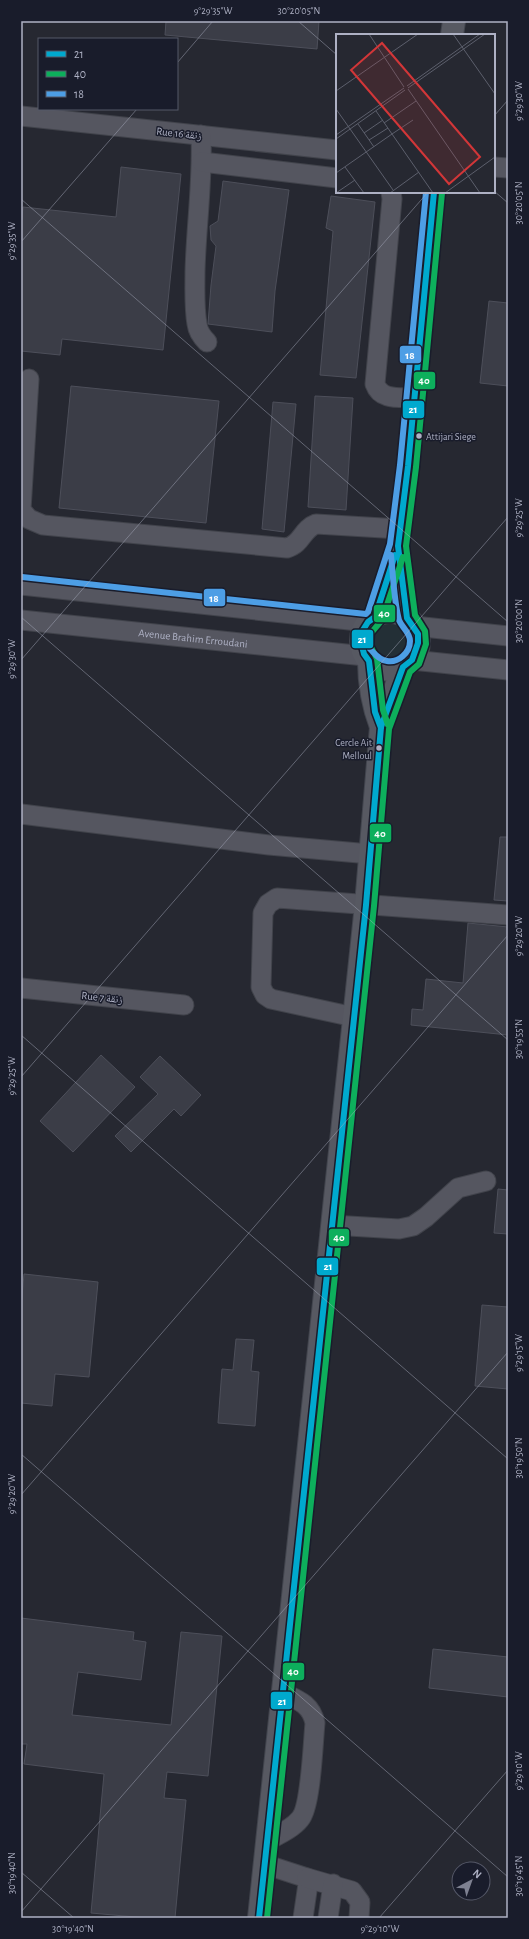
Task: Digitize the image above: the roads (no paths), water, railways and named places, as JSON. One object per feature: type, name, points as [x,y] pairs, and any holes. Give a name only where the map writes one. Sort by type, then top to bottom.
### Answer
[{"type":"main road","points":[[452,34],[454,21]]},
{"type":"main road","points":[[381,727],[375,712],[367,659],[362,646],[361,638],[372,619],[399,537],[415,398],[434,193]]},
{"type":"main road","points":[[258,1918],[366,905],[381,727],[407,664],[416,652],[418,643],[418,634],[410,622],[399,537]]},
{"type":"main road","points":[[372,619],[391,613],[410,622]]},
{"type":"main road","points":[[367,659],[376,667],[385,670],[394,670],[407,664]]},
{"type":"street","name":"Rue 16 زنقة","points":[[21,116],[336,150]]},
{"type":"street","points":[[201,136],[202,162],[196,248],[195,304],[197,325],[200,335],[207,342]]},
{"type":"street","points":[[202,162],[336,178]]},
{"type":"street","points":[[495,167],[508,168]]},
{"type":"street","points":[[391,193],[392,199],[375,384],[380,394],[386,396],[415,398]]},
{"type":"street","points":[[29,379],[21,510],[29,519],[43,525],[287,548],[298,543],[306,529],[316,524],[399,537]]},
{"type":"street","points":[[21,586],[372,619]]},
{"type":"street","name":"Avenue Brahim Erroudani","points":[[21,620],[367,659]]},
{"type":"street","points":[[410,622],[508,636]]},
{"type":"street","points":[[407,664],[508,670]]},
{"type":"street","points":[[21,814],[246,842],[370,854]]},
{"type":"street","points":[[354,1017],[272,999],[265,995],[261,987],[263,913],[268,904],[277,898],[508,915]]},
{"type":"street","name":"Rue 7 زنقة","points":[[21,988],[184,1005]]},
{"type":"street","points":[[332,1225],[399,1229],[413,1226],[426,1217],[458,1188],[486,1181]]},
{"type":"street","points":[[267,1841],[296,1824],[301,1819],[307,1806],[315,1723],[314,1716],[306,1705],[282,1693]]},
{"type":"street","points":[[264,1864],[348,1889],[356,1894],[361,1906],[359,1918]]},
{"type":"street","points":[[303,1918],[307,1878]]},
{"type":"street","points":[[328,1918],[332,1884]]},
{"type":"place","name":"Attijari Siege","points":[[419,436]]},
{"type":"place","name":"Cercle Ait Melloul","points":[[379,748]]}]
